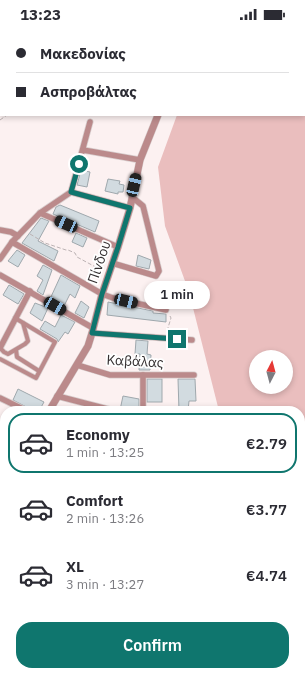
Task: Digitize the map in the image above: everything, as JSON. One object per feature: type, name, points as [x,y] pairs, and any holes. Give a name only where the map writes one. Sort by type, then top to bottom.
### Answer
[{"type":"street","name":"Πίνδου","points":[[52,406],[88,346],[102,294],[130,208],[140,160],[158,116]]},
{"type":"street","points":[[0,259],[12,242],[40,213],[71,192],[90,122]]},
{"type":"street","points":[[83,150],[140,160]]},
{"type":"street","points":[[71,192],[130,208]]},
{"type":"street","points":[[112,262],[156,276],[159,271],[143,206],[132,197]]},
{"type":"street","points":[[40,213],[118,247]]},
{"type":"street","points":[[0,230],[11,232],[18,236]]},
{"type":"street","points":[[12,242],[102,294],[113,298],[166,310]]},
{"type":"street","points":[[0,275],[30,291],[93,331],[192,340]]},
{"type":"street","points":[[24,323],[28,340],[16,350],[8,354],[4,352],[0,348],[30,291]]},
{"type":"street","points":[[0,359],[36,378],[55,342],[16,318]]},
{"type":"street","points":[[16,350],[17,357],[39,371]]},
{"type":"street","name":"Καβάλας","points":[[77,365],[110,375],[194,375]]},
{"type":"street","points":[[143,375],[143,406]]},
{"type":"street","points":[[57,396],[96,406]]},
{"type":"street","points":[[0,398],[17,406]]},
{"type":"path","points":[[24,230],[45,243],[75,253],[77,257],[109,274]]},
{"type":"path","points":[[163,338],[170,326],[171,318],[166,310]]},
{"type":"shaded area","points":[[177,116],[305,116],[305,406],[218,406],[189,292],[165,226],[158,167]]},
{"type":"building","points":[[81,170],[90,172],[87,187],[77,185]]},
{"type":"building","points":[[108,179],[120,181],[119,184],[124,185],[123,192],[118,192],[118,194],[105,191]]},
{"type":"building","points":[[60,205],[99,221],[95,232],[53,214],[56,207]]},
{"type":"building","points":[[41,218],[49,221],[38,241],[58,251],[54,261],[22,243]]},
{"type":"building","points":[[76,233],[87,238],[83,247],[72,242]]},
{"type":"building","points":[[17,250],[25,255],[18,267],[8,261]]},
{"type":"building","points":[[138,255],[151,260],[149,269],[136,266]]},
{"type":"building","points":[[43,265],[52,270],[43,295],[37,291],[43,280],[37,276]]},
{"type":"building","points":[[61,275],[80,286],[75,298],[70,294],[64,306],[50,299]]},
{"type":"building","points":[[9,285],[24,294],[18,304],[3,295]]},
{"type":"building","points":[[81,301],[89,307],[84,318],[75,313]]},
{"type":"building","points":[[108,302],[153,311],[153,313],[166,314],[166,322],[107,315]]},
{"type":"building","points":[[35,303],[48,308],[42,321],[30,313]]},
{"type":"building","points":[[61,315],[75,322],[68,334],[65,332],[58,342],[57,339],[40,329],[45,321],[55,327]]},
{"type":"building","points":[[136,340],[148,341],[147,354],[151,355],[150,370],[139,370],[140,354],[135,354]]},
{"type":"building","points":[[147,379],[162,379],[162,402],[147,402]]},
{"type":"building","points":[[178,379],[195,379],[196,401],[189,401],[188,406],[179,406]]},
{"type":"building","points":[[18,389],[44,402],[42,406],[24,406],[13,400]]},
{"type":"building","points":[[123,396],[139,399],[139,406],[121,406]]},
{"type":"route","points":[[79,164],[71,192],[130,208],[102,294],[92,333],[177,339]]}]
